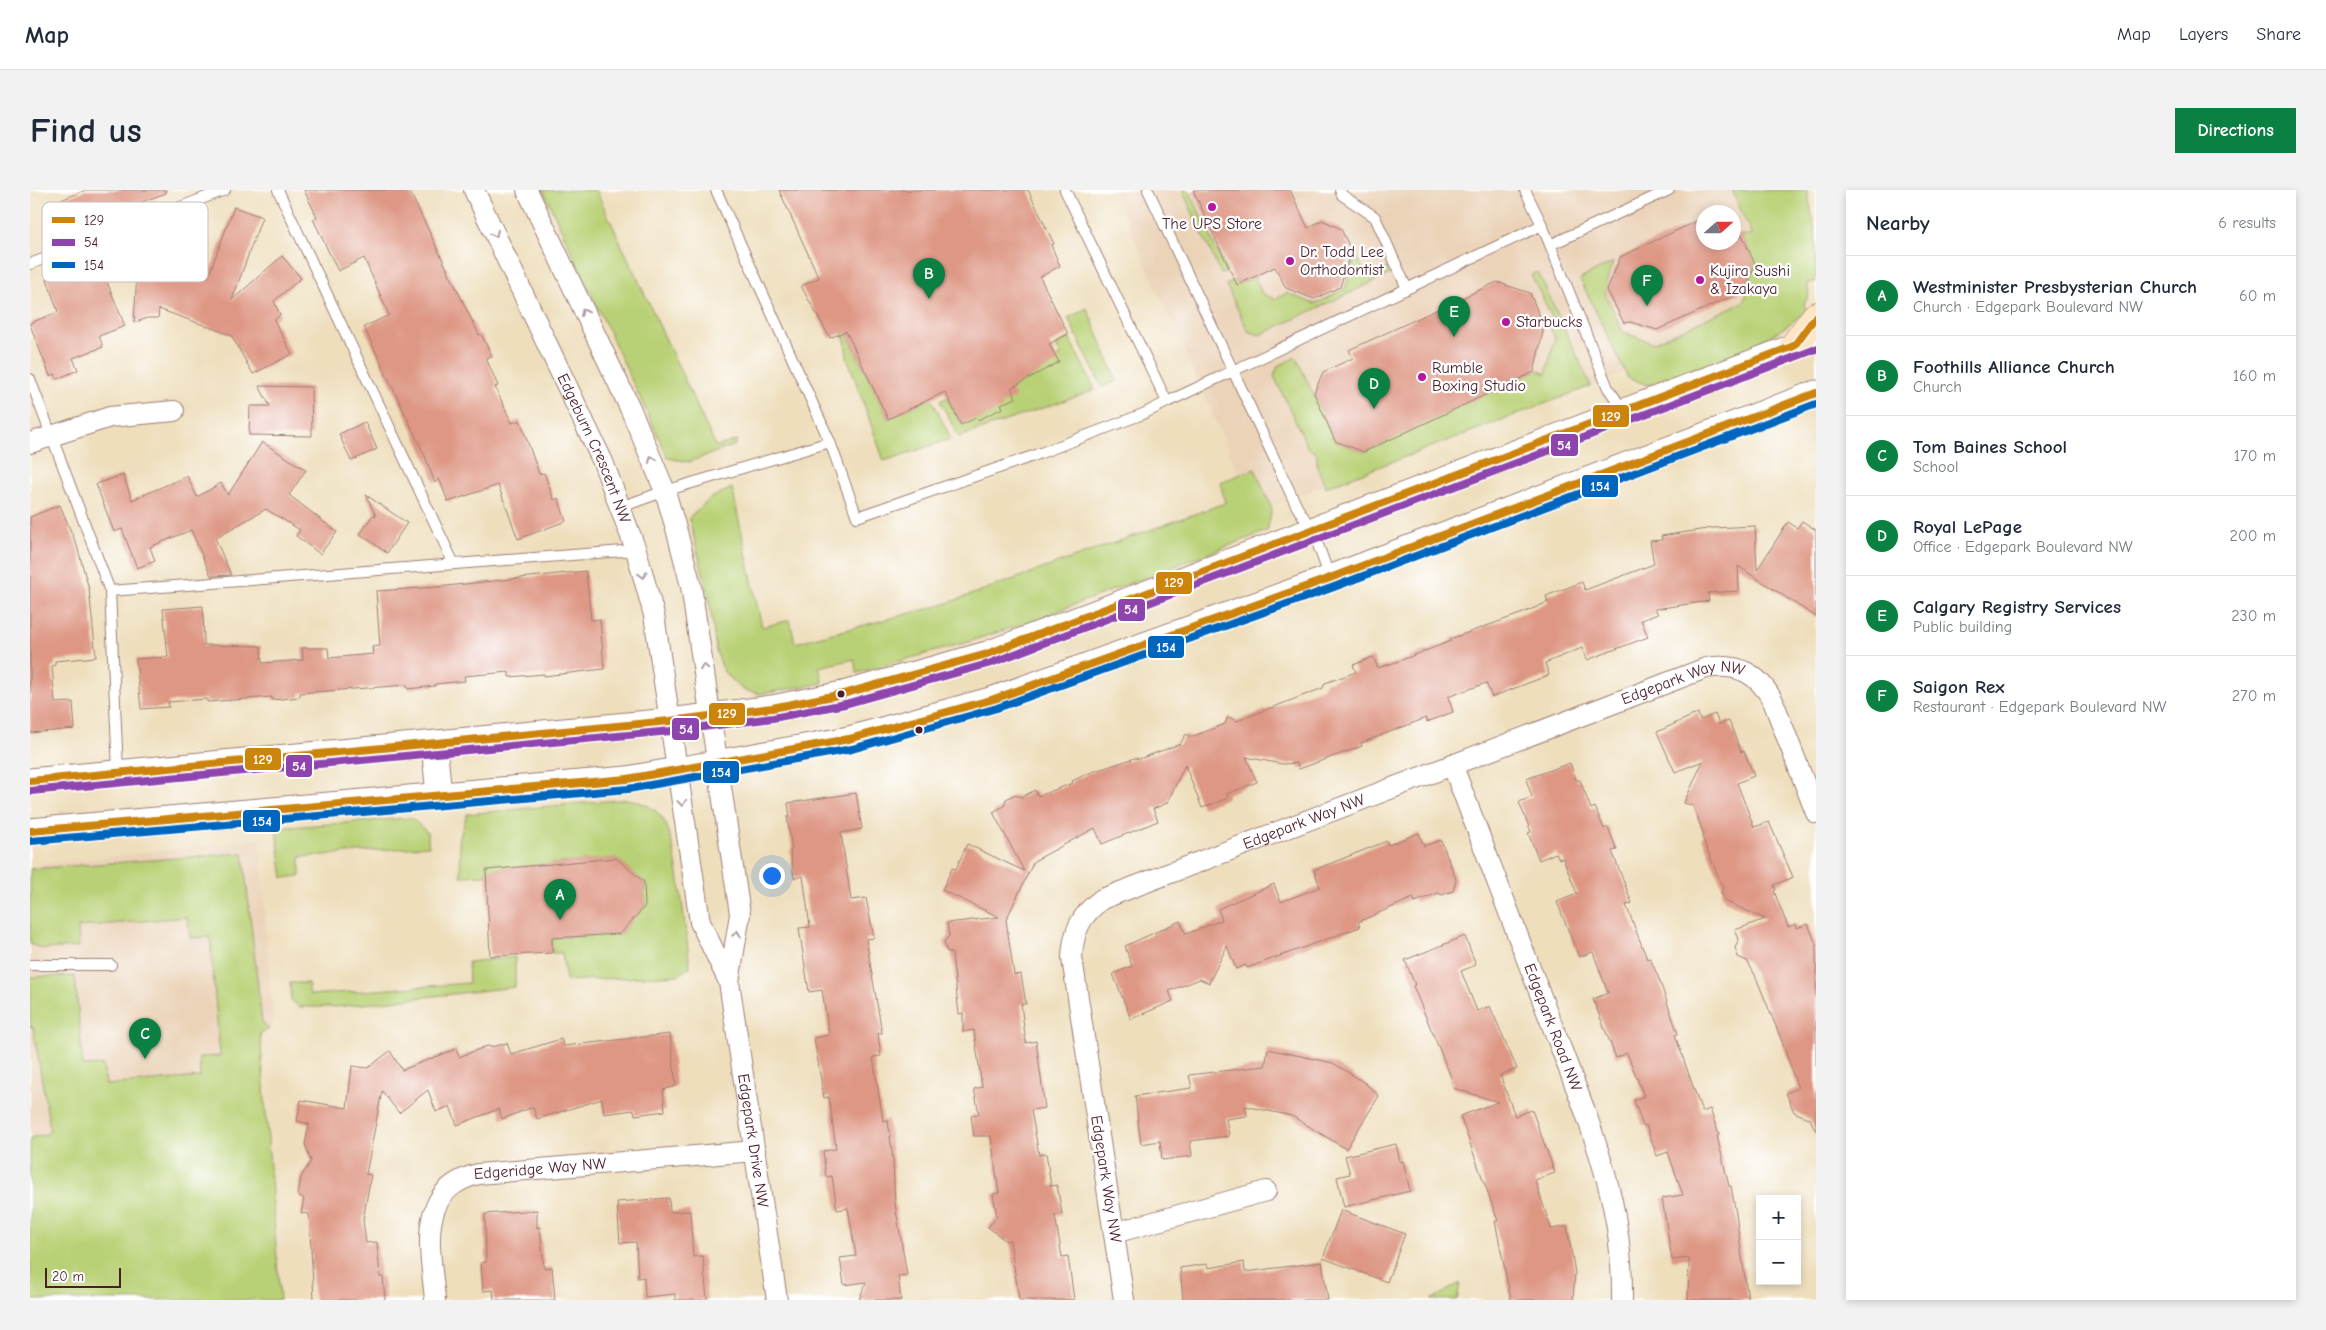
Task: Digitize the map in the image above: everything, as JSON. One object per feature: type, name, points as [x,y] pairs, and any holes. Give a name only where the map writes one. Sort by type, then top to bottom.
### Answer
[{"type":"main road","points":[[1805,342],[1816,316]]},
{"type":"street","name":"Edgeburn Crescent NW","points":[[474,190],[603,462],[621,507],[636,550],[654,615],[670,721]]},
{"type":"street","points":[[527,190],[630,408],[665,491],[691,586],[711,716]]},
{"type":"street","points":[[30,781],[118,771],[434,744],[670,721],[843,694],[987,654],[1805,342]]},
{"type":"street","points":[[30,831],[628,779],[677,772],[849,739],[994,699],[1330,578],[1816,393]]},
{"type":"street","points":[[30,443],[110,417],[174,411]]},
{"type":"street","name":"Edgepark Way NW","points":[[1124,1300],[1072,958],[1073,942],[1078,925],[1087,910],[1102,899],[1706,668],[1722,666],[1742,670],[1765,687],[1773,701],[1816,813]]},
{"type":"street","name":"Edgepark Drive NW","points":[[711,716],[740,914],[729,982]]},
{"type":"street","name":"Edgepark Drive NW","points":[[670,721],[700,922],[729,982],[777,1300]]},
{"type":"street","points":[[434,744],[439,795]]},
{"type":"street","name":"Edgepark Road NW","points":[[1452,764],[1605,1168],[1617,1216],[1621,1251],[1622,1300]]},
{"type":"street","name":"Edgeridge Way NW","points":[[435,1300],[430,1233],[431,1215],[442,1195],[460,1180],[478,1174],[755,1151]]},
{"type":"street","points":[[1114,1233],[1266,1191]]},
{"type":"lane","points":[[194,202],[226,190]]},
{"type":"lane","points":[[278,190],[454,564]]},
{"type":"lane","points":[[716,190],[830,442],[857,516],[1033,456],[1143,414],[1542,225]]},
{"type":"lane","points":[[1066,190],[1167,402]]},
{"type":"lane","points":[[1148,190],[1297,507],[1313,531],[1330,578]]},
{"type":"lane","points":[[1340,190],[1342,195],[1375,217],[1407,289]]},
{"type":"lane","points":[[1525,190],[1542,225],[1608,388],[1624,411]]},
{"type":"lane","points":[[1550,245],[1669,190]]},
{"type":"lane","points":[[30,264],[42,259]]},
{"type":"lane","points":[[30,379],[110,592],[118,771]]},
{"type":"lane","points":[[621,507],[665,491],[830,442]]},
{"type":"lane","points":[[110,592],[636,550]]},
{"type":"lane","points":[[30,965],[111,965]]},
{"type":"shaded area","points":[[1113,190],[1779,190],[1805,292],[1637,368],[1255,511]]},
{"type":"shaded area","points":[[260,839],[273,1023],[269,1029],[260,1033],[30,1300],[30,866]]},
{"type":"green space","points":[[543,190],[596,190],[716,447],[737,440],[735,445],[689,462],[668,458]]},
{"type":"green space","points":[[1182,190],[1189,190],[1227,272],[1221,274]]},
{"type":"green space","points":[[1732,190],[1807,190],[1816,234],[1816,282],[1807,283],[1809,295],[1804,304],[1806,310],[1773,335],[1710,363],[1648,385],[1628,378],[1580,279],[1613,262],[1605,292],[1623,332],[1653,343],[1743,302],[1755,264],[1742,235],[1752,235],[1741,210],[1741,205],[1739,205]]},
{"type":"green space","points":[[1356,255],[1367,278],[1387,268],[1390,274],[1260,335],[1248,331],[1226,285],[1235,280],[1237,285],[1255,277],[1262,294],[1275,299],[1287,293],[1315,304],[1345,289]]},
{"type":"green space","points":[[1538,272],[1591,386],[1326,487],[1317,467],[1317,454],[1308,448],[1274,376],[1278,366],[1296,357],[1335,441],[1364,452],[1502,386],[1516,375],[1519,379],[1538,370],[1546,374],[1555,339],[1550,327],[1554,321],[1531,275]]},
{"type":"green space","points":[[1087,308],[1117,381],[1102,387],[1068,318]]},
{"type":"green space","points":[[846,331],[888,419],[931,398],[951,439],[884,461],[847,357],[845,340],[842,333]]},
{"type":"green space","points":[[1069,338],[1095,390],[959,437],[940,401],[947,397],[961,424],[1001,404],[1001,367],[1057,358],[1061,356],[1056,345]]},
{"type":"green space","points":[[1255,469],[1272,509],[1267,531],[1029,622],[965,643],[857,673],[854,659],[819,667],[823,683],[761,694],[743,690],[724,672],[716,651],[709,597],[689,518],[711,498],[732,488],[762,627],[790,620],[795,643],[942,605],[1225,503],[1220,482]]},
{"type":"green space","points":[[627,799],[642,803],[656,811],[663,819],[668,830],[677,866],[690,967],[678,975],[566,981],[562,953],[552,953],[552,938],[620,934],[645,906],[644,882],[616,858],[486,870],[486,875],[461,876],[459,840],[467,814]]},
{"type":"green space","points":[[411,818],[427,832],[429,846],[300,857],[300,876],[283,878],[276,828]]},
{"type":"green space","points":[[243,853],[262,1023],[269,1029],[260,1033],[280,1300],[30,1300],[30,1138],[47,1134],[50,1129],[33,1027],[30,1027],[30,977],[75,976],[83,1066],[103,1065],[106,1085],[200,1077],[199,1057],[220,1056],[210,937],[190,938],[187,917],[78,927],[79,947],[44,949],[30,944],[30,869]]},
{"type":"green space","points":[[515,957],[515,987],[336,1007],[299,1007],[291,1000],[290,983],[308,983],[310,995],[469,983],[468,962]]},
{"type":"green space","points":[[1460,1283],[1457,1300],[1431,1300]]},
{"type":"building","points":[[86,190],[166,190],[166,193],[142,202],[56,202]]},
{"type":"building","points":[[304,190],[409,190],[479,335],[481,334],[492,356],[486,358],[498,386],[495,387],[512,423],[520,420],[539,474],[544,473],[554,500],[558,498],[566,521],[518,539],[498,485],[448,502],[439,478],[435,483],[425,456],[364,327],[389,315],[364,258],[338,271],[313,219],[317,217]]},
{"type":"building","points":[[779,190],[1028,190],[1054,244],[1051,245],[1060,266],[1040,277],[1068,334],[1049,344],[1059,362],[1011,388],[1016,398],[1001,404],[1003,408],[978,420],[976,418],[961,425],[945,392],[888,419],[846,331],[830,338],[801,286],[819,278]]},
{"type":"building","points":[[1193,190],[1290,190],[1308,228],[1322,220],[1341,229],[1351,250],[1340,287],[1314,299],[1286,288],[1275,267],[1237,285]]},
{"type":"building","points":[[234,207],[262,217],[232,300],[282,256],[301,278],[274,301],[280,315],[274,320],[292,354],[253,374],[231,335],[159,309],[158,318],[147,318],[134,323],[136,282],[208,282],[208,277]]},
{"type":"building","points":[[1696,221],[1696,250],[1741,250],[1741,235],[1755,264],[1746,290],[1657,330],[1630,322],[1624,323],[1607,290],[1620,257]]},
{"type":"building","points":[[48,282],[107,282],[125,326],[99,336],[103,347],[73,358],[78,370],[57,379],[55,374],[50,376],[30,323],[58,312]]},
{"type":"building","points":[[1497,282],[1530,293],[1544,327],[1534,372],[1364,452],[1335,441],[1314,393],[1323,372],[1353,358],[1349,350]]},
{"type":"building","points":[[259,386],[311,387],[312,436],[249,435],[250,406],[270,406]]},
{"type":"building","points":[[365,422],[377,449],[351,461],[339,434]]},
{"type":"building","points":[[262,442],[306,470],[289,495],[337,532],[320,554],[296,536],[300,530],[266,509],[215,538],[231,575],[211,576],[191,530],[150,547],[155,561],[137,568],[122,529],[114,532],[96,484],[123,475],[132,500],[187,476],[197,497],[221,483],[228,495]]},
{"type":"building","points":[[366,495],[407,523],[387,553],[360,534],[373,515],[376,516]]},
{"type":"building","points":[[60,505],[77,546],[89,589],[96,657],[55,661],[55,665],[52,666],[55,703],[73,702],[75,729],[30,733],[30,517]]},
{"type":"building","points":[[1802,521],[1816,530],[1816,617],[1738,566],[1739,591],[1708,593],[1709,601],[1655,609],[1658,614],[1641,620],[1648,637],[1587,660],[1582,648],[1545,663],[1549,675],[1492,697],[1486,683],[1448,697],[1453,712],[1427,722],[1426,718],[1361,743],[1362,746],[1299,769],[1297,763],[1282,764],[1246,757],[1257,782],[1227,794],[1228,798],[1202,808],[1185,765],[1167,803],[1153,809],[1158,821],[1102,844],[1095,828],[1034,861],[1006,920],[1014,975],[1021,974],[1026,1004],[1021,1004],[1026,1043],[1036,1041],[1045,1108],[1031,1110],[1039,1155],[1046,1153],[1051,1186],[1057,1185],[1062,1214],[1055,1215],[1062,1257],[1068,1256],[1074,1300],[1019,1300],[1010,1240],[1006,1241],[988,1227],[997,1217],[993,1194],[999,1193],[991,1136],[974,1136],[971,1115],[979,1114],[974,1089],[982,1087],[974,1030],[963,1032],[963,1013],[959,1014],[952,954],[946,950],[944,942],[949,936],[947,923],[999,917],[942,890],[952,868],[956,869],[967,844],[1024,871],[993,812],[1004,806],[1006,799],[1014,795],[1022,797],[1035,790],[1038,796],[1073,783],[1072,781],[1089,773],[1135,758],[1139,759],[1180,744],[1186,734],[1191,737],[1225,724],[1228,717],[1237,721],[1323,688],[1325,683],[1356,672],[1353,665],[1373,657],[1378,668],[1451,641],[1450,639],[1523,613],[1548,602],[1546,596],[1582,582],[1585,590],[1654,564],[1650,541],[1662,540],[1661,536],[1713,528],[1755,526],[1757,570],[1788,522],[1797,528]]},
{"type":"building","points":[[586,571],[591,620],[600,619],[604,669],[544,676],[544,674],[509,677],[509,672],[464,676],[465,681],[408,689],[407,685],[300,693],[300,697],[272,700],[272,697],[207,702],[207,699],[168,702],[169,707],[141,709],[136,659],[168,657],[163,609],[203,606],[204,645],[261,646],[262,663],[303,660],[302,648],[328,648],[329,658],[373,654],[372,647],[380,646],[376,591],[437,587]]},
{"type":"building","points":[[1698,713],[1700,720],[1715,714],[1719,724],[1729,721],[1741,752],[1744,751],[1754,776],[1737,783],[1754,827],[1769,822],[1793,877],[1774,885],[1776,890],[1774,891],[1788,927],[1796,924],[1797,928],[1808,924],[1816,944],[1816,1131],[1810,1119],[1794,1112],[1786,1093],[1798,1088],[1781,1039],[1755,975],[1747,961],[1738,957],[1735,948],[1739,939],[1735,930],[1765,919],[1725,901],[1721,892],[1723,888],[1702,837],[1704,835],[1693,806],[1684,803],[1703,761],[1675,772],[1657,732]]},
{"type":"building","points":[[1570,763],[1576,780],[1580,780],[1591,809],[1595,807],[1604,829],[1608,827],[1617,850],[1612,851],[1632,903],[1626,905],[1647,959],[1650,958],[1659,979],[1678,1034],[1675,1035],[1702,1112],[1710,1109],[1719,1135],[1717,1136],[1729,1186],[1731,1186],[1736,1214],[1748,1300],[1688,1300],[1689,1258],[1672,1260],[1662,1198],[1683,1195],[1668,1152],[1657,1156],[1646,1125],[1643,1126],[1634,1100],[1644,1096],[1627,1053],[1616,1058],[1593,999],[1608,993],[1593,952],[1579,957],[1557,902],[1577,894],[1563,858],[1559,859],[1556,853],[1539,860],[1528,833],[1531,832],[1519,802],[1532,797],[1526,779]]},
{"type":"building","points":[[856,793],[862,829],[841,833],[851,900],[866,898],[874,938],[866,939],[882,1033],[878,1033],[881,1056],[873,1057],[883,1121],[888,1120],[893,1160],[895,1204],[907,1275],[898,1276],[901,1300],[859,1300],[866,1282],[844,1285],[840,1258],[856,1256],[848,1208],[837,1210],[832,1176],[826,1177],[823,1151],[836,1149],[829,1097],[824,1098],[814,1038],[829,1035],[822,990],[809,992],[799,928],[810,927],[803,876],[794,878],[787,817],[790,817],[788,803]]},
{"type":"building","points":[[1419,833],[1424,846],[1441,840],[1456,880],[1453,891],[1442,895],[1438,893],[1415,902],[1413,898],[1358,922],[1360,927],[1247,968],[1246,965],[1236,969],[1227,946],[1209,983],[1200,979],[1169,991],[1173,1001],[1131,1019],[1113,974],[1132,966],[1125,946],[1180,921],[1186,934],[1222,920],[1218,909],[1274,884],[1281,902],[1320,887],[1314,870],[1387,841],[1388,845]]},
{"type":"building","points":[[616,858],[644,882],[645,906],[620,934],[552,938],[552,953],[490,956],[486,870]]},
{"type":"building","points":[[1465,936],[1476,965],[1461,971],[1477,1011],[1490,1006],[1517,1069],[1500,1075],[1515,1116],[1532,1110],[1555,1173],[1535,1180],[1551,1229],[1567,1226],[1575,1273],[1573,1300],[1511,1300],[1495,1221],[1498,1221],[1460,1116],[1498,1102],[1453,1088],[1451,1077],[1413,986],[1415,985],[1405,960]]},
{"type":"building","points":[[670,1034],[676,1086],[663,1090],[665,1111],[635,1115],[634,1110],[604,1114],[602,1099],[537,1119],[533,1107],[502,1119],[499,1109],[457,1125],[450,1106],[436,1112],[428,1090],[399,1113],[382,1091],[366,1174],[371,1175],[363,1220],[366,1243],[377,1242],[380,1277],[383,1277],[385,1300],[314,1300],[309,1214],[301,1213],[304,1199],[298,1195],[301,1177],[311,1161],[305,1144],[309,1124],[297,1121],[301,1100],[347,1108],[352,1066],[368,1068],[390,1051],[402,1070],[456,1049],[459,1057],[487,1046],[491,1047],[507,1043],[511,1054],[561,1039],[564,1046]]},
{"type":"building","points":[[1268,1049],[1333,1063],[1365,1083],[1379,1096],[1346,1149],[1292,1116],[1245,1106],[1247,1116],[1226,1119],[1229,1136],[1190,1141],[1192,1156],[1162,1160],[1160,1141],[1141,1144],[1135,1096],[1192,1088],[1189,1075],[1265,1066]]},
{"type":"building","points":[[1396,1144],[1400,1162],[1403,1161],[1410,1191],[1344,1207],[1337,1177],[1350,1174],[1345,1156]]},
{"type":"building","points":[[669,1198],[670,1212],[690,1211],[693,1257],[703,1256],[707,1300],[675,1300],[675,1294],[645,1297],[644,1277],[638,1278],[636,1242],[620,1243],[617,1202]]},
{"type":"building","points":[[537,1210],[537,1228],[540,1227],[544,1268],[552,1267],[555,1300],[494,1300],[493,1290],[483,1291],[481,1263],[486,1262],[485,1214]]},
{"type":"building","points":[[1341,1210],[1405,1234],[1387,1282],[1323,1258]]},
{"type":"building","points":[[1244,1262],[1245,1272],[1322,1262],[1328,1300],[1183,1300],[1180,1268],[1207,1264],[1208,1268]]},
{"type":"transit line","name":"129","points":[[30,781],[670,721],[772,708],[843,694],[987,654],[1794,346],[1816,316]]},
{"type":"transit line","name":"54","points":[[31,791],[671,731],[773,718],[845,704],[991,663],[1816,349]]},
{"type":"transit line","name":"129","points":[[30,831],[627,779],[849,739],[994,699],[1330,578],[1816,393]]},
{"type":"transit line","name":"154","points":[[31,841],[628,789],[852,749],[997,708],[1334,587],[1816,404]]},
{"type":"place","name":"The UPS Store","points":[[1212,207]]},
{"type":"place","name":"Dr. Todd Lee Orthodontist","points":[[1290,261]]},
{"type":"place","name":"Kujira Sushi & Izakaya","points":[[1700,280]]},
{"type":"place","name":"Foothills Alliance Church","points":[[929,299]]},
{"type":"place","name":"Saigon Rex","points":[[1647,306]]},
{"type":"place","name":"Starbucks","points":[[1506,322]]},
{"type":"place","name":"Calgary Registry Services","points":[[1454,337]]},
{"type":"place","name":"Rumble Boxing Studio","points":[[1422,377]]},
{"type":"place","name":"Royal LePage","points":[[1374,409]]},
{"type":"place","name":"Westminister Presbysterian Church","points":[[560,920]]},
{"type":"place","name":"Tom Baines School","points":[[145,1059]]}]
